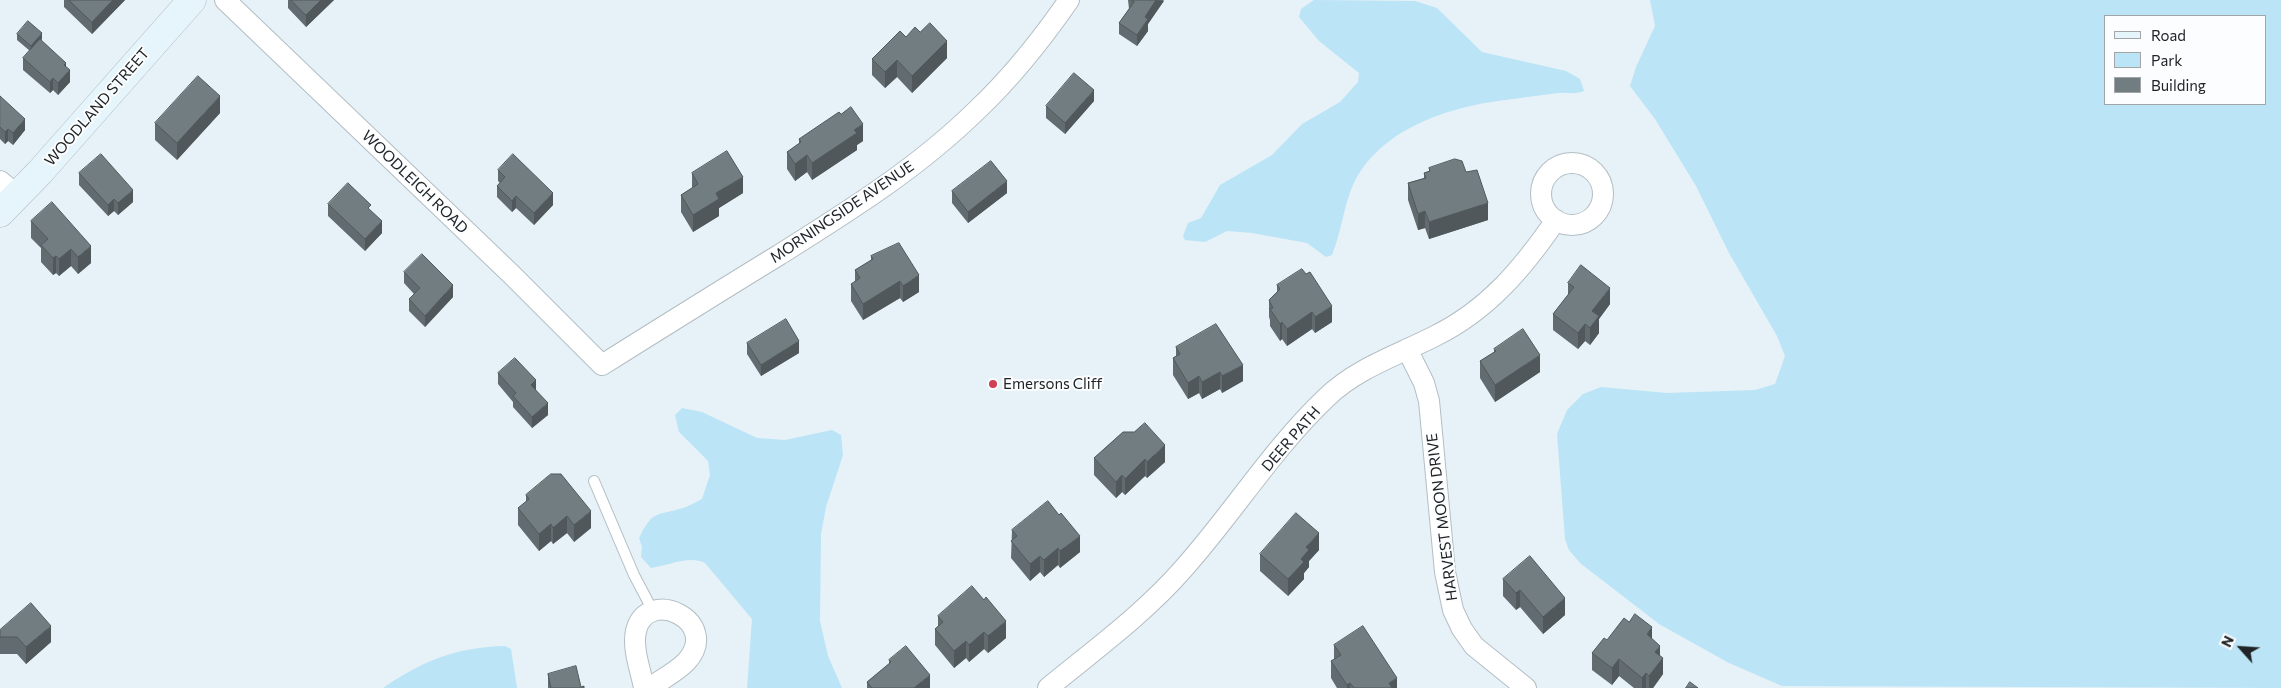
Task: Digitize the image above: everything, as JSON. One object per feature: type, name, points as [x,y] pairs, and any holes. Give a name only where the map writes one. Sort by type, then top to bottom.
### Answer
[{"type":"street","name":"WOODLAND STREET","points":[[6,197],[192,0]]},
{"type":"street","name":"WOODLEIGH ROAD","points":[[225,0],[511,274],[602,365]]},
{"type":"street","name":"MORNINGSIDE AVENUE","points":[[602,365],[846,213],[914,164],[977,110],[1004,83],[1051,26],[1069,0]]},
{"type":"street","name":"DEER PATH","points":[[1048,688],[1142,611],[1184,569],[1291,436],[1328,396],[1371,366],[1444,331],[1481,308],[1518,273],[1556,220]]},
{"type":"street","name":"HARVEST MOON DRIVE","points":[[1407,349],[1424,383],[1429,401],[1446,572],[1453,610],[1462,629],[1474,646],[1526,688]]},
{"type":"street","points":[[644,688],[637,652],[636,630],[642,620],[653,611],[667,609],[684,616],[693,629],[695,644],[692,654],[686,662],[648,688]]},
{"type":"lane","points":[[594,481],[634,575],[653,611]]},
{"type":"green space","points":[[1314,0],[1415,1],[1437,8],[1482,52],[1566,71],[1580,79],[1584,91],[1483,103],[1461,108],[1417,124],[1397,135],[1380,149],[1365,166],[1353,185],[1332,255],[1326,257],[1307,243],[1252,233],[1227,231],[1205,242],[1185,240],[1183,236],[1188,223],[1201,218],[1220,185],[1272,155],[1302,124],[1340,102],[1358,82],[1359,73],[1319,41],[1299,17],[1301,9]]},
{"type":"green space","points":[[1650,0],[2281,0],[2281,688],[1782,686],[1729,663],[1659,624],[1580,563],[1569,550],[1565,539],[1557,434],[1567,410],[1583,394],[1601,387],[1667,393],[1755,390],[1775,384],[1785,356],[1777,336],[1729,253],[1696,186],[1655,119],[1630,86],[1636,67],[1655,26]]},
{"type":"green space","points":[[682,408],[702,412],[757,438],[785,440],[832,430],[841,435],[843,455],[826,507],[821,534],[820,621],[828,656],[842,688],[747,688],[752,619],[705,563],[692,560],[651,568],[641,557],[642,547],[639,538],[648,522],[656,515],[683,508],[702,499],[710,475],[708,461],[679,432],[675,415]]},
{"type":"green space","points":[[505,646],[511,649],[517,688],[383,688],[397,678],[441,657],[471,649]]},
{"type":"building","points":[[69,0],[113,0],[92,22]]},
{"type":"building","points":[[291,0],[321,0],[306,15]]},
{"type":"building","points":[[1132,0],[1156,0],[1145,17],[1148,19],[1137,35],[1119,23],[1134,2]]},
{"type":"building","points":[[28,21],[42,33],[31,46],[17,34]]},
{"type":"building","points":[[930,23],[947,41],[912,76],[897,60],[885,72],[872,59],[900,31],[906,37],[915,27],[920,32]]},
{"type":"building","points":[[40,39],[66,63],[64,65],[70,70],[58,83],[53,78],[50,82],[23,58]]},
{"type":"building","points":[[1074,73],[1094,90],[1065,123],[1046,106]]},
{"type":"building","points":[[198,76],[220,96],[177,143],[155,123]]},
{"type":"building","points":[[0,96],[25,119],[13,133],[8,129],[5,132],[0,127]]},
{"type":"building","points":[[851,107],[863,124],[854,130],[857,133],[812,163],[807,155],[795,164],[787,152],[801,142],[799,139],[839,112],[841,114]]},
{"type":"building","points":[[727,151],[743,177],[716,193],[719,199],[693,215],[681,195],[698,184],[692,173]]},
{"type":"building","points":[[101,154],[133,190],[118,203],[114,199],[108,205],[79,173]]},
{"type":"building","points":[[513,154],[553,193],[534,213],[516,196],[512,201],[497,186],[505,177],[498,170]]},
{"type":"building","points":[[1455,159],[1462,161],[1466,172],[1477,170],[1488,203],[1429,222],[1425,211],[1418,214],[1408,183],[1426,178],[1424,173],[1430,171],[1429,168]]},
{"type":"building","points":[[991,161],[1007,181],[968,212],[952,191]]},
{"type":"building","points":[[348,183],[371,205],[368,208],[382,221],[365,239],[328,204]]},
{"type":"building","points":[[52,202],[91,246],[78,257],[71,249],[59,259],[56,256],[53,258],[41,245],[48,239],[31,221]]},
{"type":"building","points":[[899,243],[919,275],[903,286],[900,281],[863,304],[851,284],[860,278],[855,270],[873,259],[871,256]]},
{"type":"building","points":[[422,254],[453,285],[425,316],[409,299],[420,288],[404,272]]},
{"type":"building","points":[[1581,265],[1610,288],[1592,311],[1599,316],[1590,328],[1585,324],[1578,333],[1553,314],[1574,287],[1568,283]]},
{"type":"building","points":[[1302,269],[1306,274],[1310,272],[1332,306],[1315,317],[1312,312],[1287,329],[1282,322],[1280,324],[1270,309],[1273,308],[1269,300],[1280,289],[1277,285]]},
{"type":"building","points":[[786,319],[799,341],[761,365],[747,343]]},
{"type":"building","points":[[1216,324],[1243,365],[1222,376],[1220,372],[1202,382],[1199,376],[1188,383],[1173,358],[1180,354],[1176,347]]},
{"type":"building","points":[[1523,329],[1540,355],[1495,385],[1480,361],[1496,351],[1494,349]]},
{"type":"building","points":[[515,358],[536,380],[531,385],[548,403],[532,417],[513,396],[516,393],[498,373]]},
{"type":"building","points":[[1145,423],[1165,445],[1147,462],[1145,459],[1125,479],[1122,475],[1116,482],[1094,458],[1123,432],[1134,432]]},
{"type":"building","points":[[551,474],[561,474],[591,511],[574,525],[567,516],[553,528],[551,524],[539,534],[518,508],[529,499],[526,495]]},
{"type":"building","points":[[1048,501],[1080,536],[1060,551],[1058,548],[1044,560],[1040,556],[1030,564],[1011,541],[1017,536],[1012,530]]},
{"type":"building","points":[[1296,513],[1319,533],[1306,547],[1309,550],[1301,559],[1304,562],[1288,579],[1260,554]]},
{"type":"building","points":[[1530,556],[1565,598],[1543,617],[1520,590],[1516,593],[1503,579]]},
{"type":"building","points":[[972,586],[984,600],[986,597],[1006,621],[988,636],[984,632],[969,645],[966,641],[954,651],[935,629],[943,622],[938,616]]},
{"type":"building","points":[[31,603],[51,626],[26,647],[17,637],[0,637],[0,630]]},
{"type":"building","points":[[1635,614],[1652,627],[1647,634],[1660,646],[1655,652],[1663,658],[1649,676],[1646,673],[1642,678],[1619,659],[1612,668],[1592,653],[1604,638],[1607,640],[1624,618],[1629,622]]},
{"type":"building","points":[[1363,626],[1397,678],[1389,683],[1392,688],[1354,688],[1350,683],[1347,685],[1331,661],[1341,655],[1334,645]]},
{"type":"building","points":[[906,646],[930,675],[914,688],[872,688],[867,682],[891,662],[889,660]]},
{"type":"building","points":[[576,666],[581,687],[584,686],[584,688],[551,688],[548,674]]},
{"type":"building","points":[[1690,682],[1698,688],[1686,688]]},
{"type":"place","name":"Emersons Cliff","points":[[993,384]]}]
